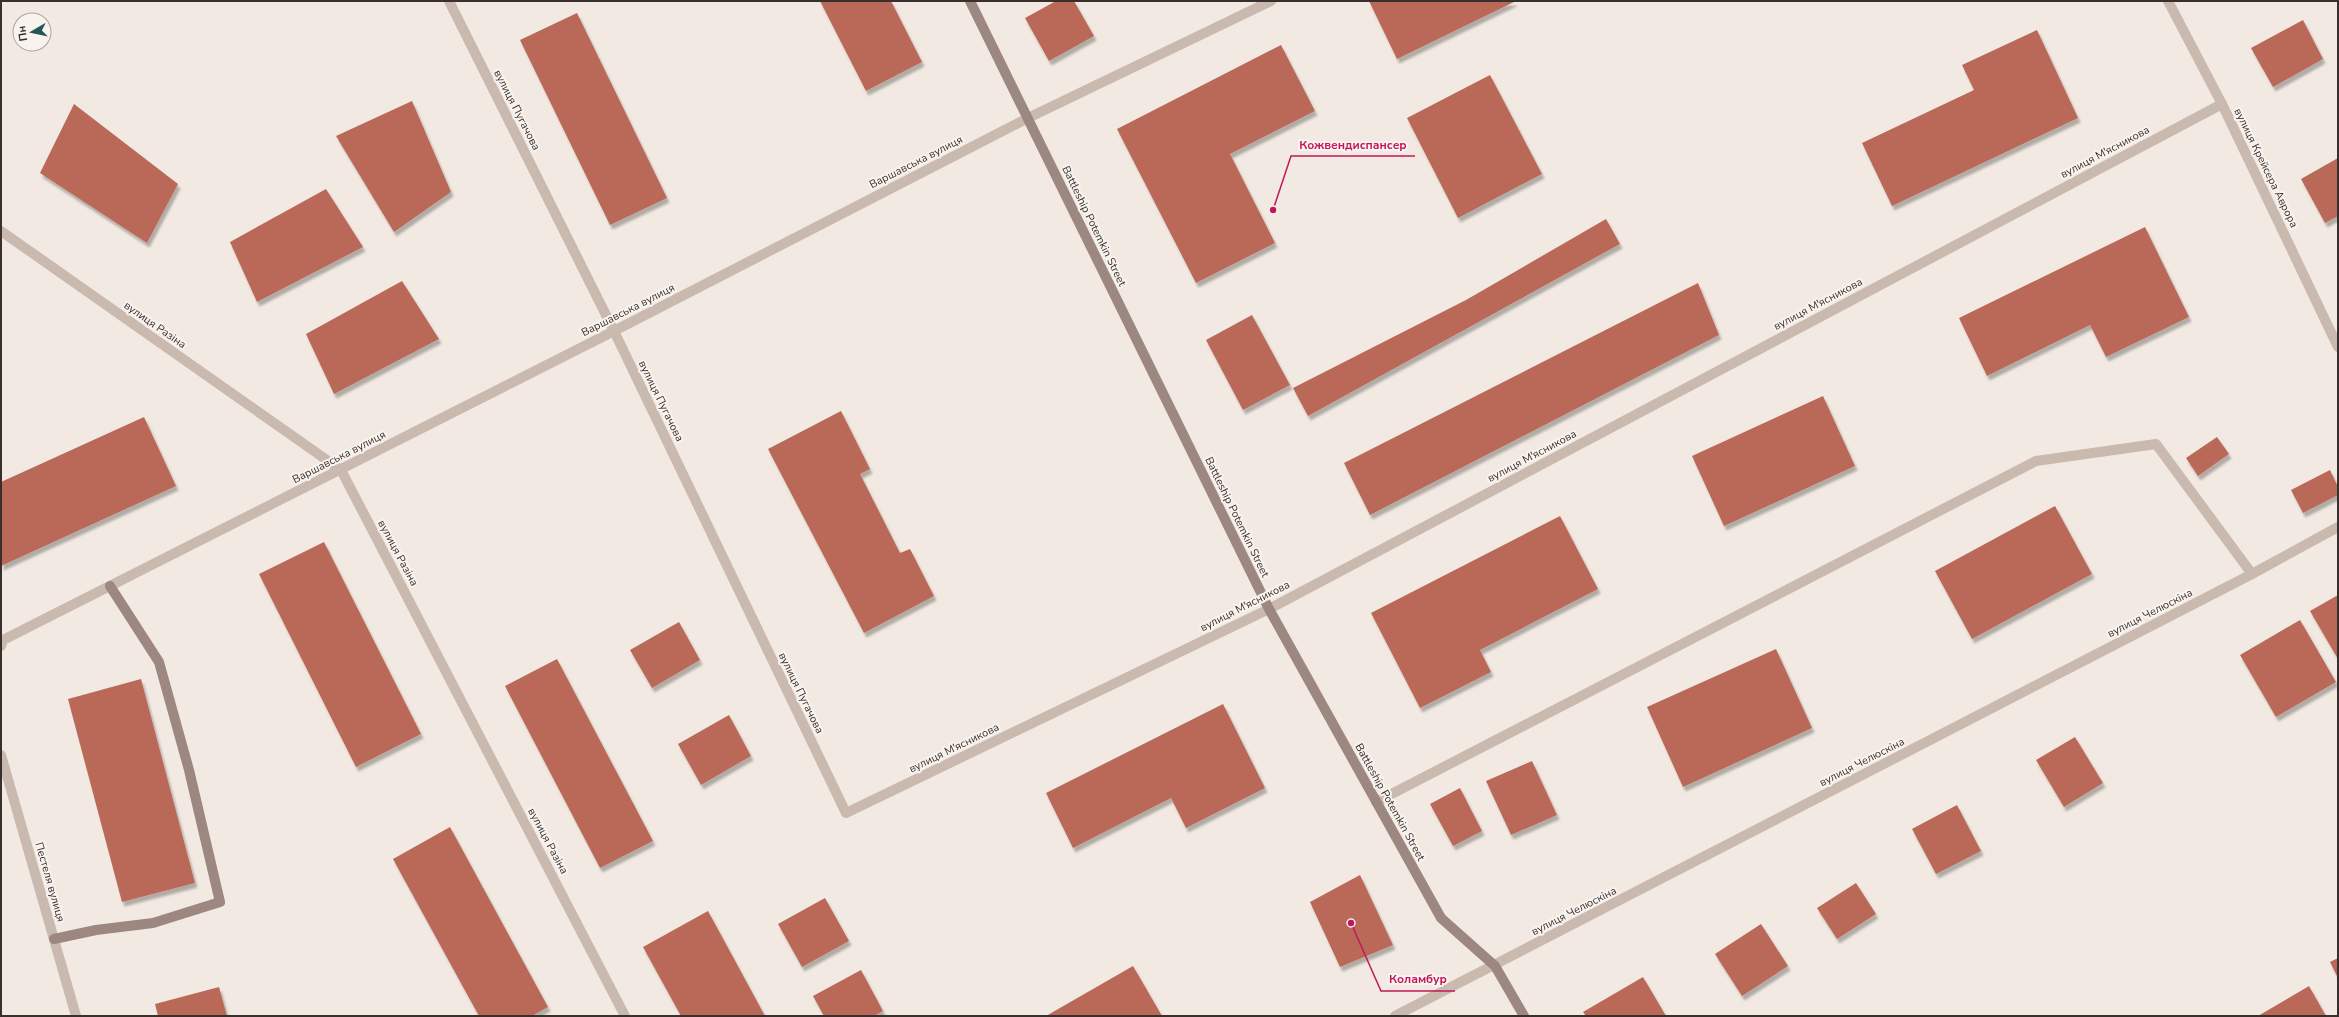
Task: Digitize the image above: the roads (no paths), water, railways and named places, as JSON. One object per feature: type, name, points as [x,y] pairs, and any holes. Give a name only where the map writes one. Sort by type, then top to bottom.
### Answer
[{"type":"street","name":"вулиця Пугачова","points":[[449,1],[614,331],[846,813]]},
{"type":"street","name":"Battleship Potemkin Street","points":[[970,1],[1268,609],[1441,918],[1495,966],[1524,1016]]},
{"type":"street","name":"Варшавська вулиця","points":[[1,646],[3,640],[614,331],[1028,118],[1271,1]]},
{"type":"street","name":"вулиця Крейсера Аврора","points":[[2168,1],[2222,104],[2338,347]]},
{"type":"street","name":"вулиця М'ясникова","points":[[846,813],[1268,609],[2222,104]]},
{"type":"street","name":"вулиця Разіна","points":[[1,231],[341,470],[625,1016]]},
{"type":"street","points":[[1376,802],[2036,460],[2156,444],[2252,574]]},
{"type":"street","name":"вулиця Челюскіна","points":[[1395,1016],[1495,966],[2252,574],[2338,527]]},
{"type":"street","points":[[54,939],[96,930],[154,923],[220,902],[189,770],[159,662],[110,586]]},
{"type":"street","name":"Пестеля вулиця","points":[[1,755],[76,1016]]},
{"type":"place","name":"Кожвендиспансер","points":[[1273,210]]},
{"type":"place","name":"Коламбур","points":[[1351,923]]}]
